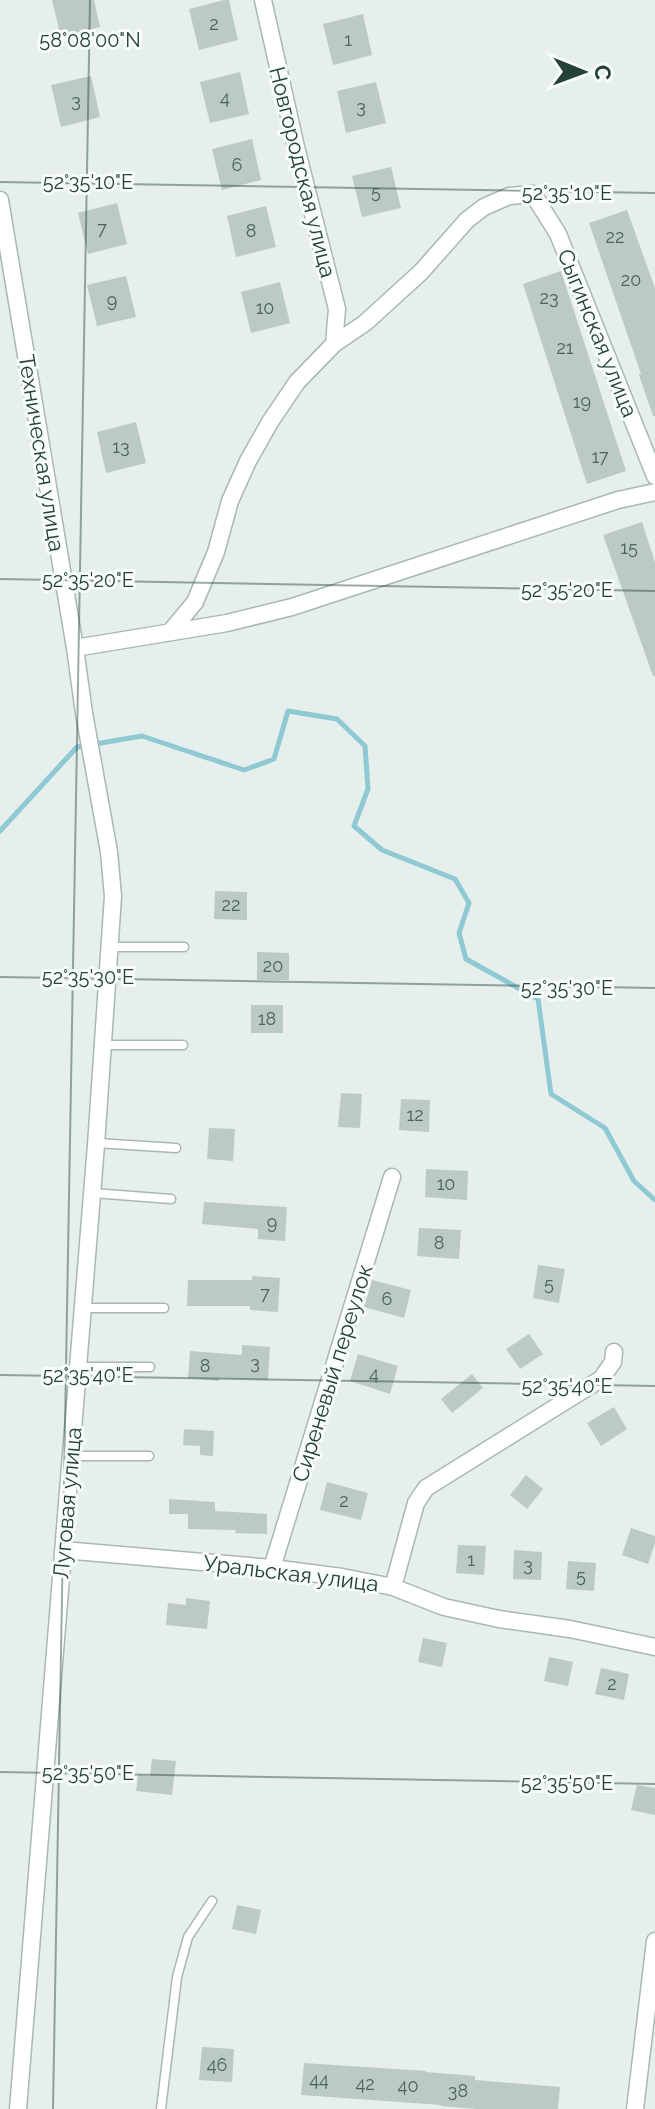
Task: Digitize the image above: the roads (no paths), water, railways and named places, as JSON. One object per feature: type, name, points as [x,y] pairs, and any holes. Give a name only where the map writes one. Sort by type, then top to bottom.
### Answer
[{"type":"street","name":"Новгородская улица","points":[[263,0],[337,309],[334,344]]},
{"type":"street","name":"Сыгинская улица","points":[[334,344],[390,302],[467,220],[484,207],[509,196],[533,194],[558,234],[655,476]]},
{"type":"street","name":"Техническая улица","points":[[0,200],[109,852],[113,896]]},
{"type":"street","points":[[170,632],[195,602],[206,579],[230,501],[270,422],[297,382],[334,344]]},
{"type":"street","points":[[75,648],[227,623],[292,607],[618,500],[655,492]]},
{"type":"street","name":"Луговая улица","points":[[18,2109],[113,896]]},
{"type":"street","name":"Сиреневый переулок","points":[[272,1568],[392,1177]]},
{"type":"street","points":[[393,1587],[416,1503],[426,1488],[601,1379],[613,1362],[614,1352]]},
{"type":"street","name":"Уральская улица","points":[[63,1550],[342,1577],[393,1587],[444,1607],[655,1647]]},
{"type":"street","points":[[635,2109],[655,1941]]},
{"type":"lane","points":[[110,947],[184,947]]},
{"type":"lane","points":[[103,1045],[183,1045]]},
{"type":"lane","points":[[96,1143],[176,1148]]},
{"type":"lane","points":[[92,1193],[171,1199]]},
{"type":"lane","points":[[83,1308],[164,1308]]},
{"type":"lane","points":[[78,1367],[150,1367]]},
{"type":"lane","points":[[71,1456],[149,1456]]},
{"type":"lane","points":[[161,2109],[177,1977],[188,1937],[212,1901]]},
{"type":"waterway","points":[[0,831],[77,747],[142,736],[244,770],[274,759],[288,711],[337,719],[365,746],[368,789],[354,826],[382,850],[455,879],[469,903],[459,933],[466,959],[538,999],[551,1094],[605,1128],[634,1181],[655,1200]]}]
